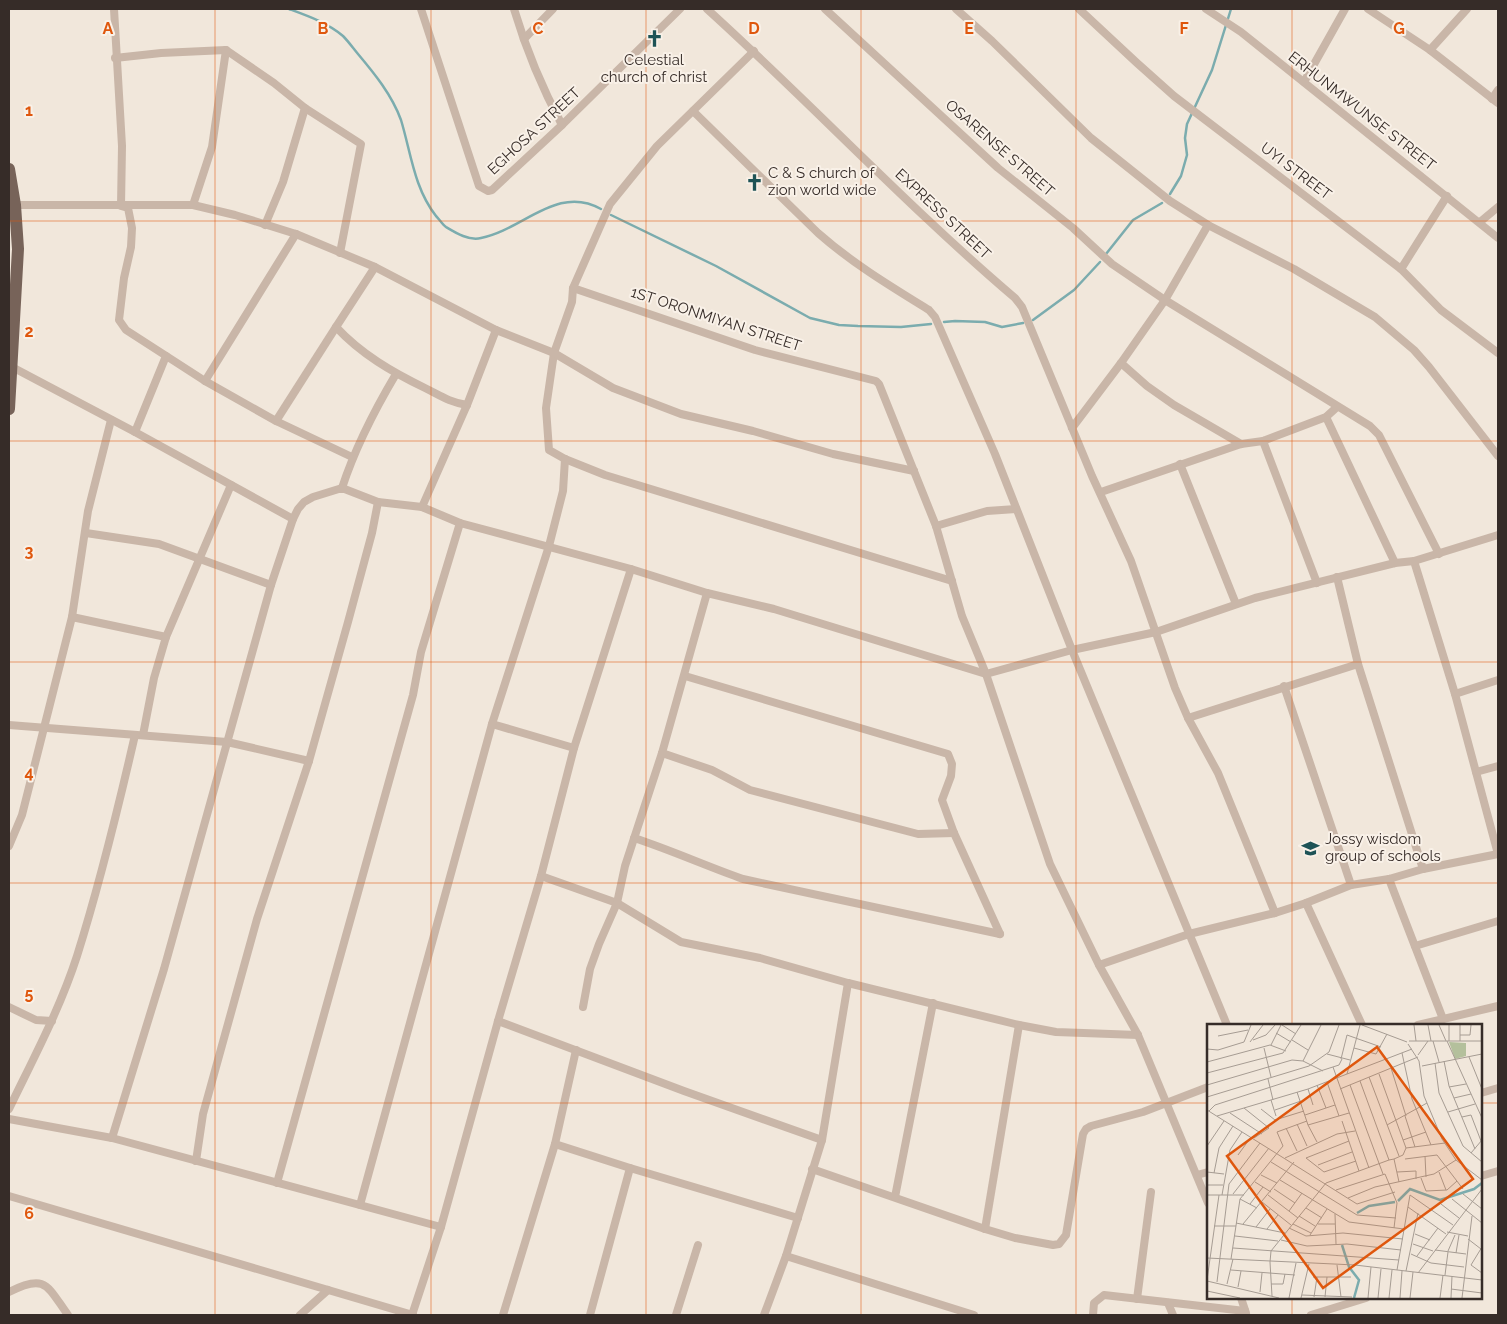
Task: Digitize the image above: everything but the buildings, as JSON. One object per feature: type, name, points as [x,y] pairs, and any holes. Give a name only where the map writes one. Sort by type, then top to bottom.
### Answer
[{"type":"main road","points":[[9,169],[18,249],[9,409]]},
{"type":"street","points":[[114,9],[115,58],[122,146],[122,206]]},
{"type":"street","name":"EGHOSA STREET","points":[[421,9],[479,186],[488,191],[492,190],[562,125],[680,9]]},
{"type":"street","points":[[514,9],[543,90],[562,125]]},
{"type":"street","points":[[524,39],[553,9]]},
{"type":"street","name":"EXPRESS STREET","points":[[707,9],[754,51],[924,215],[1015,298],[1025,314],[1092,476],[1101,492],[1131,561],[1175,688],[1188,718],[1218,774],[1275,912]]},
{"type":"street","name":"OSARENSE STREET","points":[[825,9],[998,168],[1073,228],[1112,264],[1165,300],[1370,426],[1379,435],[1439,554]]},
{"type":"street","points":[[956,9],[992,41],[1090,138],[1170,201],[1208,225],[1294,269],[1375,317],[1414,350],[1430,368],[1498,456]]},
{"type":"street","name":"UYI STREET","points":[[1079,9],[1137,63],[1189,107],[1401,269],[1441,310],[1498,353]]},
{"type":"street","name":"ERHUNMWUNSE STREET","points":[[1206,9],[1232,25],[1498,238]]},
{"type":"street","points":[[1304,82],[1345,9]]},
{"type":"street","points":[[1368,9],[1430,50],[1495,101],[1498,90]]},
{"type":"street","points":[[1430,50],[1467,9]]},
{"type":"street","points":[[115,58],[226,50],[306,108],[361,144],[340,253]]},
{"type":"street","points":[[193,204],[212,147],[226,50]]},
{"type":"street","points":[[754,51],[657,146],[610,204],[573,288],[572,302],[554,353],[546,408],[549,450],[565,459],[606,475],[952,581]]},
{"type":"street","points":[[265,225],[283,182],[306,108]]},
{"type":"street","points":[[693,111],[836,249],[861,268],[929,310],[934,317],[995,454],[1072,650],[1227,1024]]},
{"type":"street","points":[[1401,269],[1447,196]]},
{"type":"street","points":[[12,205],[122,206],[193,204],[296,234],[375,267],[496,330],[554,353],[613,388],[681,414],[753,431],[833,454],[914,471],[936,526],[962,616],[986,674],[1050,864],[1099,964],[1138,1035],[1207,1201]]},
{"type":"street","points":[[122,206],[128,208],[132,228],[131,246],[124,278],[119,320],[126,330],[205,381],[276,421],[352,457]]},
{"type":"street","points":[[1480,222],[1498,207]]},
{"type":"street","points":[[1072,428],[1165,300],[1208,225]]},
{"type":"street","points":[[205,381],[296,234]]},
{"type":"street","points":[[276,421],[375,267]]},
{"type":"street","name":"1ST ORONMIYAN STREET","points":[[573,288],[755,350],[876,381],[879,384],[914,471]]},
{"type":"street","points":[[336,327],[351,343],[396,374],[452,403],[468,405]]},
{"type":"street","points":[[422,507],[468,405],[496,330]]},
{"type":"street","points":[[135,432],[166,356]]},
{"type":"street","points":[[1121,363],[1147,386],[1174,405],[1241,444]]},
{"type":"street","points":[[12,367],[293,519]]},
{"type":"street","points":[[342,488],[352,457],[396,374]]},
{"type":"street","points":[[1101,492],[1241,444],[1263,441],[1326,417],[1337,406]]},
{"type":"street","points":[[1326,417],[1395,563]]},
{"type":"street","points":[[9,846],[22,815],[72,618],[92,489],[111,420]]},
{"type":"street","points":[[1263,441],[1317,583]]},
{"type":"street","points":[[360,1205],[492,724],[550,546],[563,491],[565,459]]},
{"type":"street","points":[[1180,464],[1236,604]]},
{"type":"street","points":[[9,1109],[52,1021],[77,957],[166,636],[231,486]]},
{"type":"street","points":[[112,1138],[164,969],[271,585],[293,519],[304,502],[313,497],[342,488],[378,502],[422,507],[460,523],[550,546],[707,593],[774,609],[986,674],[1072,650],[1156,632],[1236,604],[1337,577],[1395,563],[1414,561],[1497,539]]},
{"type":"street","points":[[196,1161],[203,1114],[257,919],[309,761],[372,533],[378,502]]},
{"type":"street","points":[[936,526],[980,512],[1016,509]]},
{"type":"street","points":[[277,1183],[413,695],[421,652],[460,523]]},
{"type":"street","points":[[86,533],[159,544],[271,585]]},
{"type":"street","points":[[1099,964],[1189,934],[1306,903],[1351,885],[1389,879],[1423,869],[1498,854],[1455,694],[1414,561]]},
{"type":"street","points":[[9,1196],[413,1315],[441,1228],[498,1021],[541,876],[574,748],[631,569]]},
{"type":"street","points":[[1337,577],[1358,664],[1423,869]]},
{"type":"street","points":[[583,1007],[588,975],[617,903],[634,838],[685,676],[707,593]]},
{"type":"street","points":[[72,618],[166,636]]},
{"type":"street","points":[[1188,718],[1358,664]]},
{"type":"street","points":[[634,838],[668,849],[743,879],[1000,934],[954,833],[942,800],[951,776],[952,764],[948,754],[685,676]]},
{"type":"street","points":[[1455,694],[1498,680]]},
{"type":"street","points":[[1284,686],[1351,885]]},
{"type":"street","points":[[492,724],[574,748]]},
{"type":"street","points":[[9,725],[227,742],[309,761]]},
{"type":"street","points":[[662,753],[712,770],[750,790],[918,834],[954,833]]},
{"type":"street","points":[[1476,772],[1498,766]]},
{"type":"street","points":[[541,876],[617,903],[681,942],[760,958],[848,983],[1019,1025],[1056,1032],[1138,1035]]},
{"type":"street","points":[[1389,879],[1443,1019]]},
{"type":"street","points":[[1306,903],[1362,1024]]},
{"type":"street","points":[[1415,946],[1498,921]]},
{"type":"street","points":[[764,1315],[786,1256],[822,1140],[848,983]]},
{"type":"street","points":[[895,1197],[933,1004]]},
{"type":"street","points":[[1422,1024],[1498,1006]]},
{"type":"street","points":[[9,1007],[36,1020],[52,1021]]},
{"type":"street","points":[[498,1021],[684,1091],[822,1140]]},
{"type":"street","points":[[985,1229],[1019,1025]]},
{"type":"street","points":[[503,1315],[555,1144],[576,1050]]},
{"type":"street","points":[[812,1169],[985,1229],[1015,1238],[1054,1245],[1059,1244],[1066,1235],[1083,1134],[1086,1129],[1143,1112],[1207,1087]]},
{"type":"street","points":[[1482,1093],[1498,1088]]},
{"type":"street","points":[[9,1119],[112,1138],[441,1228]]},
{"type":"street","points":[[555,1144],[798,1218]]},
{"type":"street","points":[[590,1315],[630,1168]]},
{"type":"street","points":[[1482,1176],[1498,1171]]},
{"type":"street","points":[[1197,1175],[1207,1172]]},
{"type":"street","points":[[1137,1299],[1151,1192]]},
{"type":"street","points":[[676,1315],[698,1245]]},
{"type":"street","points":[[786,1256],[974,1315]]},
{"type":"street","points":[[9,1292],[24,1284],[40,1283],[48,1288],[68,1315]]},
{"type":"street","points":[[300,1315],[328,1290]]},
{"type":"street","points":[[1093,1315],[1094,1303],[1104,1295],[1246,1313],[1241,1299]]},
{"type":"street","points":[[1311,1315],[1363,1299]]},
{"type":"street","points":[[1168,1303],[1173,1315]]},
{"type":"waterway","points":[[289,9],[337,31],[382,85],[393,102],[401,120],[414,170],[423,194],[436,216],[446,227],[463,236],[476,239],[511,227],[555,205],[570,202],[585,203],[601,209]]},
{"type":"waterway","points":[[1170,194],[1181,176],[1187,155],[1185,138],[1187,124],[1212,70],[1231,9]]},
{"type":"waterway","points":[[1106,254],[1133,220],[1162,203]]},
{"type":"waterway","points":[[611,215],[716,266],[810,318],[839,325],[858,326],[901,327],[931,324]]},
{"type":"waterway","points":[[1033,320],[1074,290],[1100,262]]},
{"type":"waterway","points":[[944,322],[985,322],[1002,327],[1023,323]]},
{"type":"place","name":"Celestial church of christ","points":[[654,39]]},
{"type":"place","name":"C & S church of zion world wide","points":[[754,182]]},
{"type":"place","name":"Jossy wisdom group of schools","points":[[1311,848]]}]
